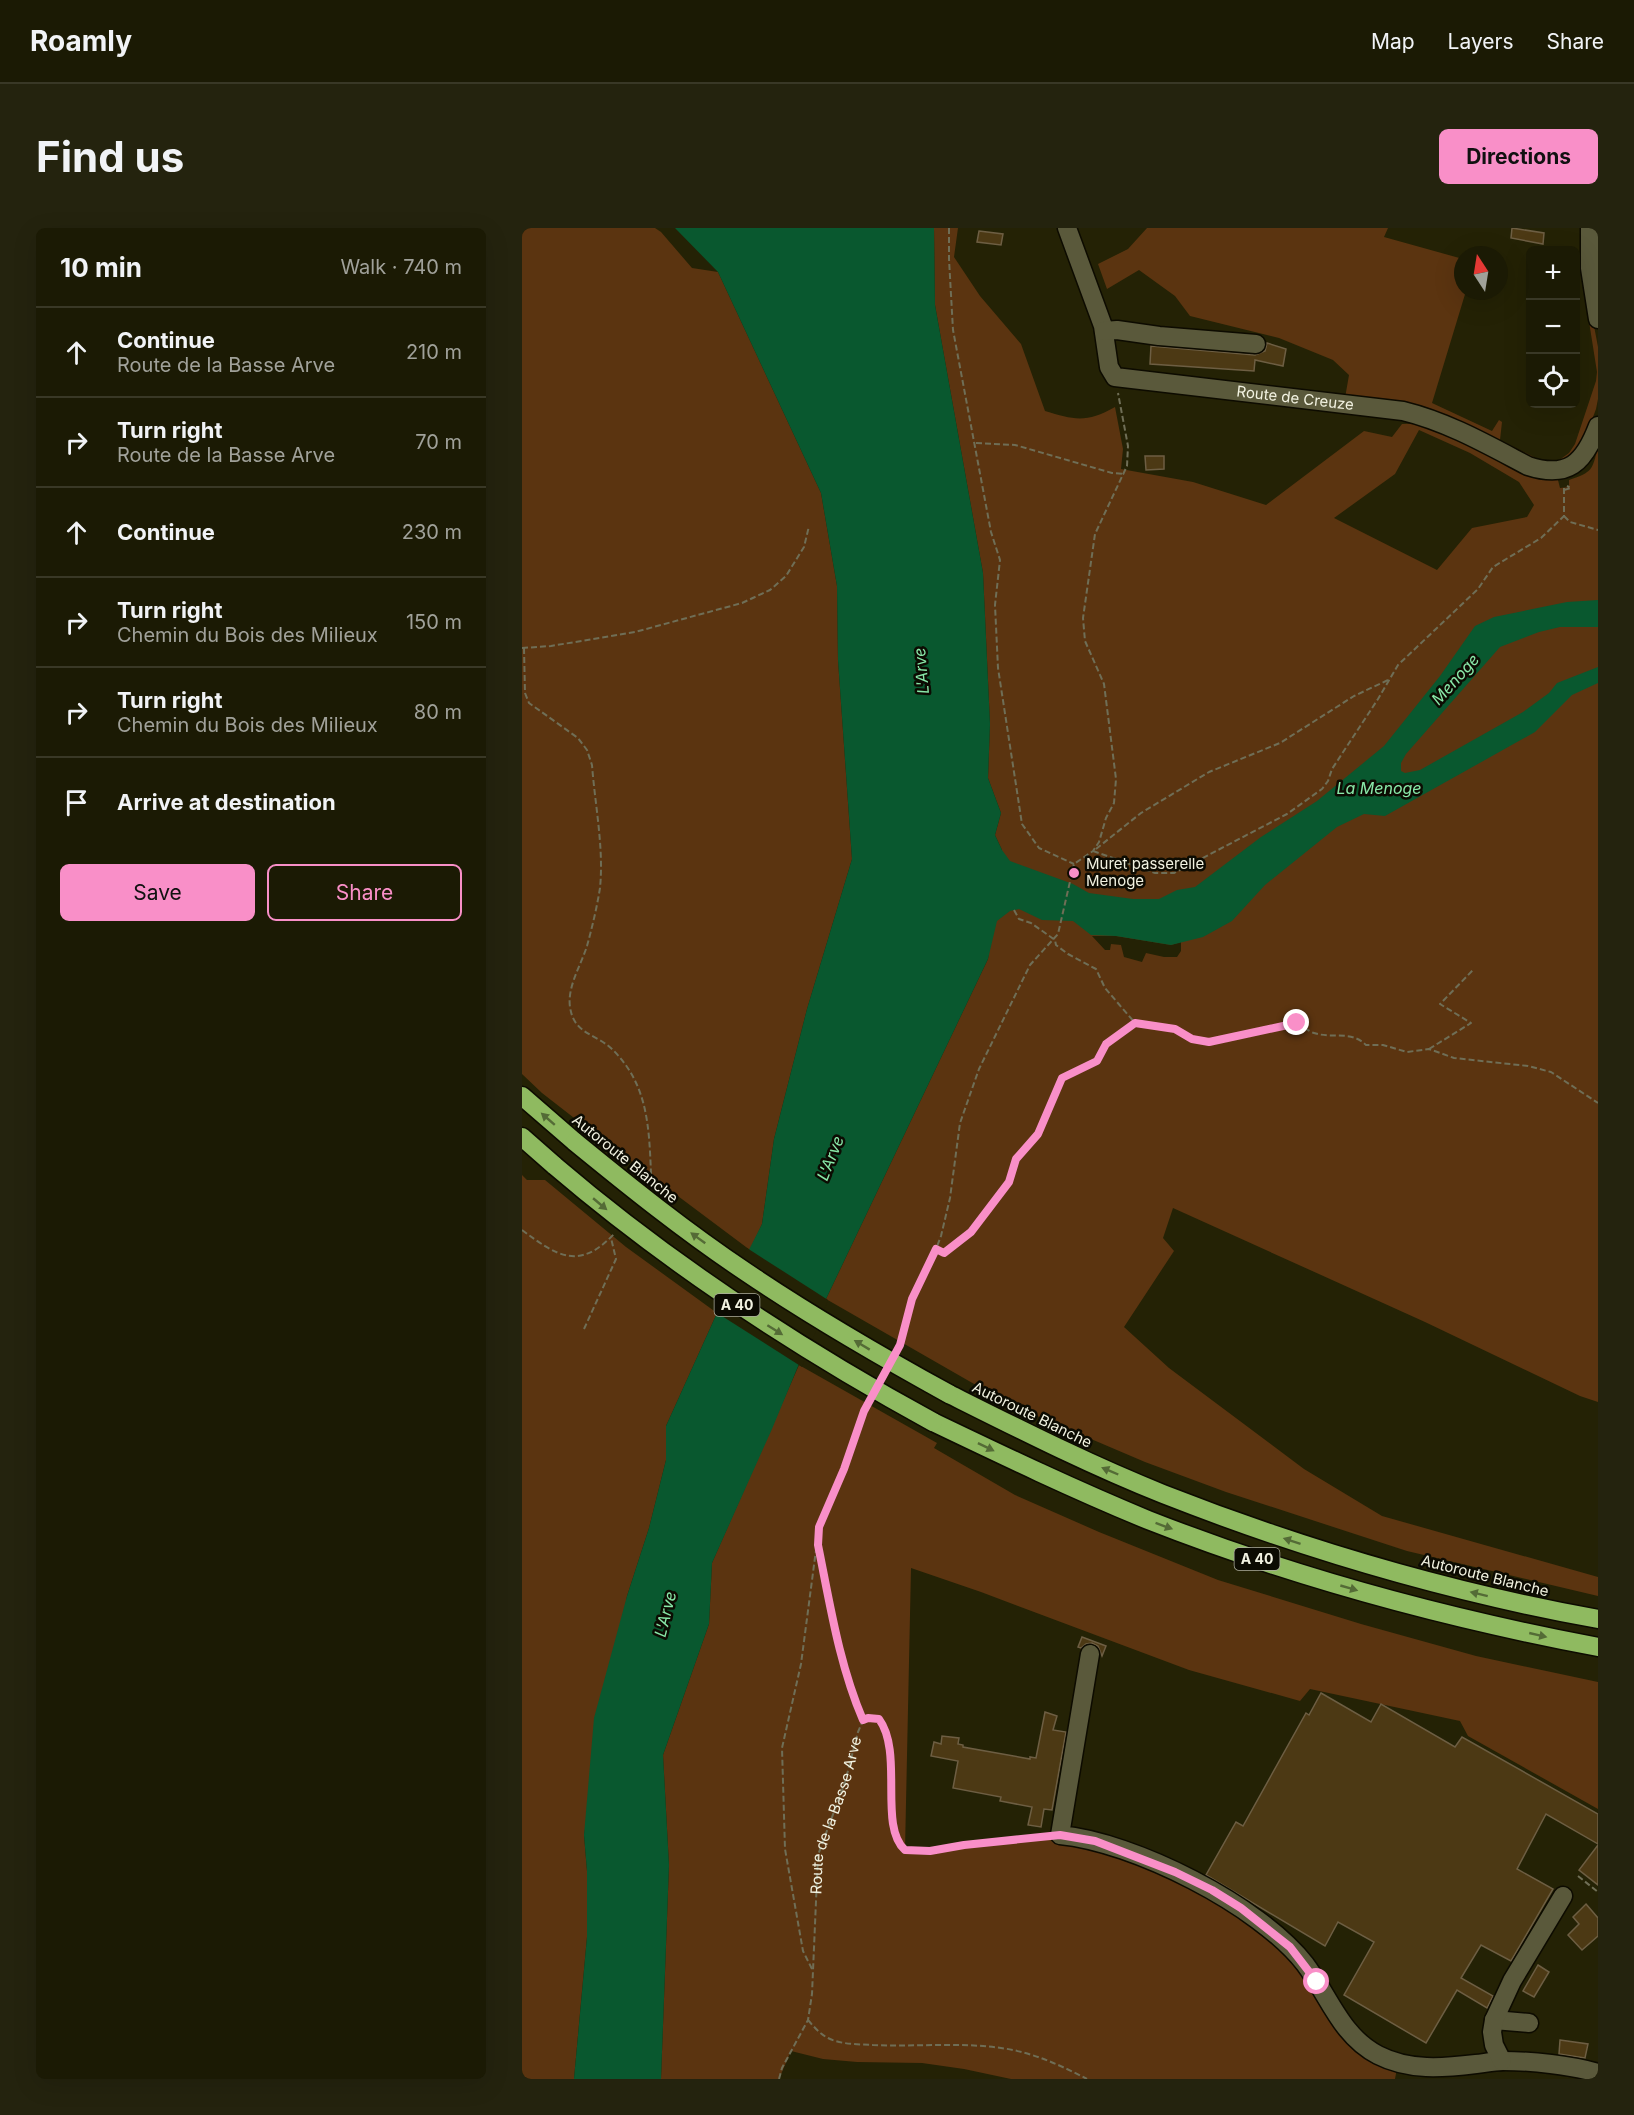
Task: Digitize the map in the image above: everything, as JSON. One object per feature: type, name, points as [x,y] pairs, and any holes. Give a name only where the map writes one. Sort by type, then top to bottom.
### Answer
[{"type":"highway","name":"Autoroute Blanche","points":[[522,1096],[628,1186],[745,1271],[823,1322],[949,1394],[1037,1438],[1162,1493],[1291,1541],[1446,1585],[1598,1619]]},
{"type":"highway","name":"A 40","points":[[522,1137],[609,1213],[728,1299],[810,1352],[933,1422],[1021,1464],[1128,1511],[1284,1569],[1406,1604],[1491,1625],[1598,1647]]},
{"type":"street","points":[[1067,228],[1104,331],[1109,367],[1115,377]]},
{"type":"street","points":[[1590,228],[1590,268],[1598,319]]},
{"type":"street","points":[[1104,331],[1117,330],[1256,344]]},
{"type":"street","name":"Route de Creuze","points":[[1115,377],[1403,411],[1449,426],[1528,466],[1542,470],[1562,470],[1578,462],[1589,446],[1598,426]]},
{"type":"street","points":[[1090,1654],[1060,1835],[1095,1841],[1138,1856],[1189,1878],[1241,1908],[1290,1947],[1311,1973],[1349,2032],[1379,2055],[1398,2063],[1420,2067],[1441,2068],[1502,2061],[1573,2068],[1598,2073]]},
{"type":"street","points":[[1502,2061],[1494,2045],[1492,2032],[1494,2020],[1512,1981],[1563,1896]]},
{"type":"street","points":[[1494,2020],[1529,2023]]},
{"type":"path","points":[[949,228],[953,330],[991,532],[1000,560],[995,605],[998,668],[1022,824],[1040,848],[1074,864]]},
{"type":"path","points":[[1093,851],[1099,842],[1106,818],[1114,803],[1116,779],[1104,684],[1085,641],[1083,618],[1095,534],[1127,466],[1128,446],[1115,377]]},
{"type":"path","points":[[974,442],[1015,445],[1112,473],[1124,474]]},
{"type":"path","points":[[1564,488],[1564,516],[1570,522],[1598,530]]},
{"type":"path","points":[[1093,851],[1155,873],[1174,873],[1287,814],[1322,789],[1328,781],[1332,769],[1398,665],[1478,589],[1493,567],[1541,538],[1564,516]]},
{"type":"path","points":[[651,1173],[649,1124],[645,1102],[631,1073],[613,1049],[576,1025],[572,1016],[569,1003],[571,990],[587,945],[599,890],[601,868],[592,765],[587,750],[578,738],[529,703],[525,693],[523,648],[551,646],[635,632],[742,603],[770,590],[786,576],[804,547],[809,526]]},
{"type":"path","points":[[1389,679],[1354,696],[1280,743],[1209,772],[1141,813],[1074,864],[1056,945],[1096,969],[1106,988],[1135,1023],[1175,1029],[1192,1039],[1209,1042],[1297,1023],[1313,1033],[1347,1035],[1361,1040],[1366,1045],[1383,1045],[1407,1052],[1429,1049],[1471,1023],[1440,1004],[1473,970]]},
{"type":"path","points":[[1014,910],[1019,919],[1056,938]]},
{"type":"path","points":[[895,1354],[900,1345],[912,1299],[936,1249],[950,1198],[960,1123],[979,1069],[1030,964],[1056,938]]},
{"type":"path","points":[[936,1249],[944,1253],[971,1232],[1009,1182],[1016,1159],[1038,1134],[1062,1078],[1097,1061],[1106,1044],[1135,1023]]},
{"type":"path","points":[[1429,1049],[1454,1058],[1528,1066],[1551,1072],[1598,1103]]},
{"type":"path","points":[[522,1230],[559,1254],[570,1257],[586,1255],[608,1241]]},
{"type":"path","points":[[584,1329],[616,1259],[611,1238]]},
{"type":"path","points":[[812,1969],[803,1951],[786,1859],[782,1748],[801,1664],[819,1527],[870,1401]]},
{"type":"path","points":[[818,1545],[844,1669],[863,1720]]},
{"type":"path","name":"Route de la Basse Arve","points":[[778,2079],[808,2020],[812,1994],[818,1855],[845,1782],[863,1720],[879,1719],[890,1742],[894,1828],[899,1843],[905,1850],[930,1851],[964,1845],[1060,1835]]},
{"type":"path","points":[[1578,1876],[1598,1892]]},
{"type":"path","points":[[808,2020],[824,2036],[839,2042],[868,2045],[957,2045],[999,2048],[1038,2057],[1087,2079]]},
{"type":"shaded area","points":[[522,228],[655,228],[692,268],[718,272],[821,493],[837,586],[838,660],[852,859],[807,1009],[774,1139],[762,1224],[750,1250],[587,1128],[542,1093],[522,1074]]},
{"type":"shaded area","points":[[934,228],[958,228],[954,257],[980,296],[1021,344],[1045,411],[1073,418],[1088,418],[1115,407],[1123,449],[1121,469],[1193,482],[1266,505],[1364,431],[1392,437],[1402,424],[1431,423],[1538,474],[1558,480],[1560,488],[1569,487],[1569,480],[1583,475],[1590,469],[1598,447],[1598,1402],[1580,1396],[1425,1322],[1173,1208],[1163,1238],[1174,1251],[1124,1327],[1169,1368],[1304,1469],[1382,1516],[1598,1577],[1598,1596],[1407,1551],[1226,1492],[1145,1462],[1009,1404],[826,1299],[988,959],[1002,850],[995,835],[1001,813],[988,778],[990,724],[983,573],[935,305]],"holes":[[[1419,430],[1470,453],[1519,482],[1534,505],[1527,517],[1472,528],[1437,570],[1334,518],[1395,474]],[[1092,936],[1116,936],[1171,945],[1181,942],[1181,951],[1177,957],[1146,953],[1142,962],[1124,957],[1121,945],[1111,944],[1110,950],[1105,950]]]},
{"type":"shaded area","points":[[1147,228],[1388,228],[1384,237],[1454,256],[1454,300],[1463,300],[1432,403],[1492,431],[1499,420],[1502,422],[1500,440],[1544,462],[1345,398],[1349,375],[1333,360],[1279,338],[1190,316],[1175,296],[1139,270],[1107,289],[1098,264],[1128,249]]},
{"type":"shaded area","points":[[1587,289],[1598,347],[1598,399],[1586,436],[1576,457],[1558,461],[1569,453],[1575,444],[1596,381],[1597,372],[1584,290]]},
{"type":"shaded area","points":[[522,1175],[527,1180],[545,1180],[626,1247],[717,1313],[666,1426],[666,1460],[649,1528],[627,1596],[584,1835],[587,1871],[587,1937],[574,2079],[522,2079]]},
{"type":"shaded area","points":[[799,1365],[937,1443],[934,1448],[1015,1495],[1218,1580],[1476,1656],[1598,1682],[1598,1809],[1468,1736],[1460,1721],[1310,1689],[1300,1701],[1189,1670],[911,1568],[905,1850],[930,1851],[964,1845],[1060,1835],[1188,1883],[1276,1942],[1304,1977],[1397,2068],[1395,2079],[1011,2079],[922,2063],[823,2059],[791,2051],[779,2079],[661,2079],[669,1865],[663,1755],[709,1624],[712,1563]]},
{"type":"water","points":[[675,228],[934,228],[935,305],[983,573],[990,724],[988,778],[1001,813],[995,835],[1010,861],[1073,884],[1089,893],[1133,899],[1159,899],[1177,890],[1195,887],[1261,837],[1317,801],[1384,746],[1440,676],[1475,626],[1494,617],[1567,602],[1598,600],[1598,627],[1560,627],[1539,632],[1500,647],[1406,754],[1401,763],[1401,771],[1405,773],[1420,770],[1523,712],[1549,693],[1557,683],[1598,667],[1598,683],[1572,695],[1535,732],[1385,816],[1364,814],[1337,827],[1265,885],[1232,921],[1203,937],[1171,945],[1116,936],[1091,935],[1073,921],[1042,920],[1019,909],[1010,911],[997,921],[988,959],[826,1299],[772,1429],[712,1563],[709,1624],[663,1755],[669,1865],[661,2079],[574,2079],[587,1937],[587,1871],[584,1835],[594,1718],[627,1596],[649,1528],[666,1460],[666,1426],[717,1313],[762,1224],[774,1139],[807,1009],[852,859],[838,660],[837,586],[821,493],[718,272]]},
{"type":"pier","points":[[747,1248],[828,1300],[802,1367],[714,1311]]},
{"type":"building","points":[[1512,228],[1544,233],[1543,244],[1511,238]]},
{"type":"building","points":[[979,231],[1003,234],[1001,245],[977,242]]},
{"type":"building","points":[[1267,343],[1286,349],[1283,366],[1255,360],[1254,371],[1150,364],[1151,346],[1255,355],[1265,351]]},
{"type":"building","points":[[1145,456],[1164,456],[1164,469],[1146,470]]},
{"type":"building","points":[[1082,1637],[1106,1646],[1102,1656],[1098,1646],[1092,1643],[1078,1647]]},
{"type":"building","points":[[1321,1693],[1371,1722],[1381,1704],[1455,1747],[1462,1737],[1598,1814],[1598,1844],[1546,1814],[1517,1869],[1553,1889],[1511,1961],[1481,1945],[1461,1978],[1493,1996],[1487,2008],[1457,1990],[1426,2043],[1344,1995],[1374,1942],[1338,1922],[1325,1946],[1206,1875],[1236,1822],[1243,1826],[1306,1713],[1309,1715]]},
{"type":"building","points":[[1045,1712],[1057,1716],[1053,1730],[1066,1732],[1052,1810],[1044,1809],[1041,1827],[1028,1825],[1032,1807],[1000,1801],[1001,1797],[953,1788],[958,1761],[931,1756],[934,1742],[941,1744],[942,1736],[959,1738],[958,1744],[963,1747],[1030,1759],[1030,1757],[1036,1758]]},
{"type":"building","points":[[1598,1845],[1598,1885],[1579,1870]]},
{"type":"building","points":[[1586,1904],[1598,1918],[1598,1936],[1582,1950],[1568,1935],[1579,1924],[1573,1917]]},
{"type":"building","points":[[1538,1965],[1549,1972],[1534,1997],[1523,1991]]},
{"type":"building","points":[[1560,2040],[1588,2044],[1585,2058],[1559,2054]]},
{"type":"place","name":"Muret passerelle Menoge","points":[[1074,873]]},
{"type":"route","points":[[1297,1023],[1209,1042],[1192,1039],[1175,1029],[1135,1023],[1106,1044],[1097,1061],[1062,1078],[1038,1134],[1016,1159],[1009,1182],[971,1232],[944,1253],[936,1249],[932,1262],[912,1299],[900,1345],[864,1411],[844,1469],[819,1527],[818,1545],[851,1692],[863,1720],[879,1719],[890,1742],[894,1828],[899,1843],[905,1850],[930,1851],[964,1845],[1060,1835],[1078,1836],[1095,1841],[1129,1852],[1175,1872],[1212,1890],[1241,1908],[1290,1947],[1317,1982]]},
{"type":"water label","name":"L'Arve","points":[[921,671]]},
{"type":"water label","name":"Menoge","points":[[1455,679]]},
{"type":"water label","name":"La Menoge","points":[[1379,788]]},
{"type":"water label","name":"L'Arve","points":[[830,1158]]},
{"type":"water label","name":"L'Arve","points":[[665,1614]]}]
